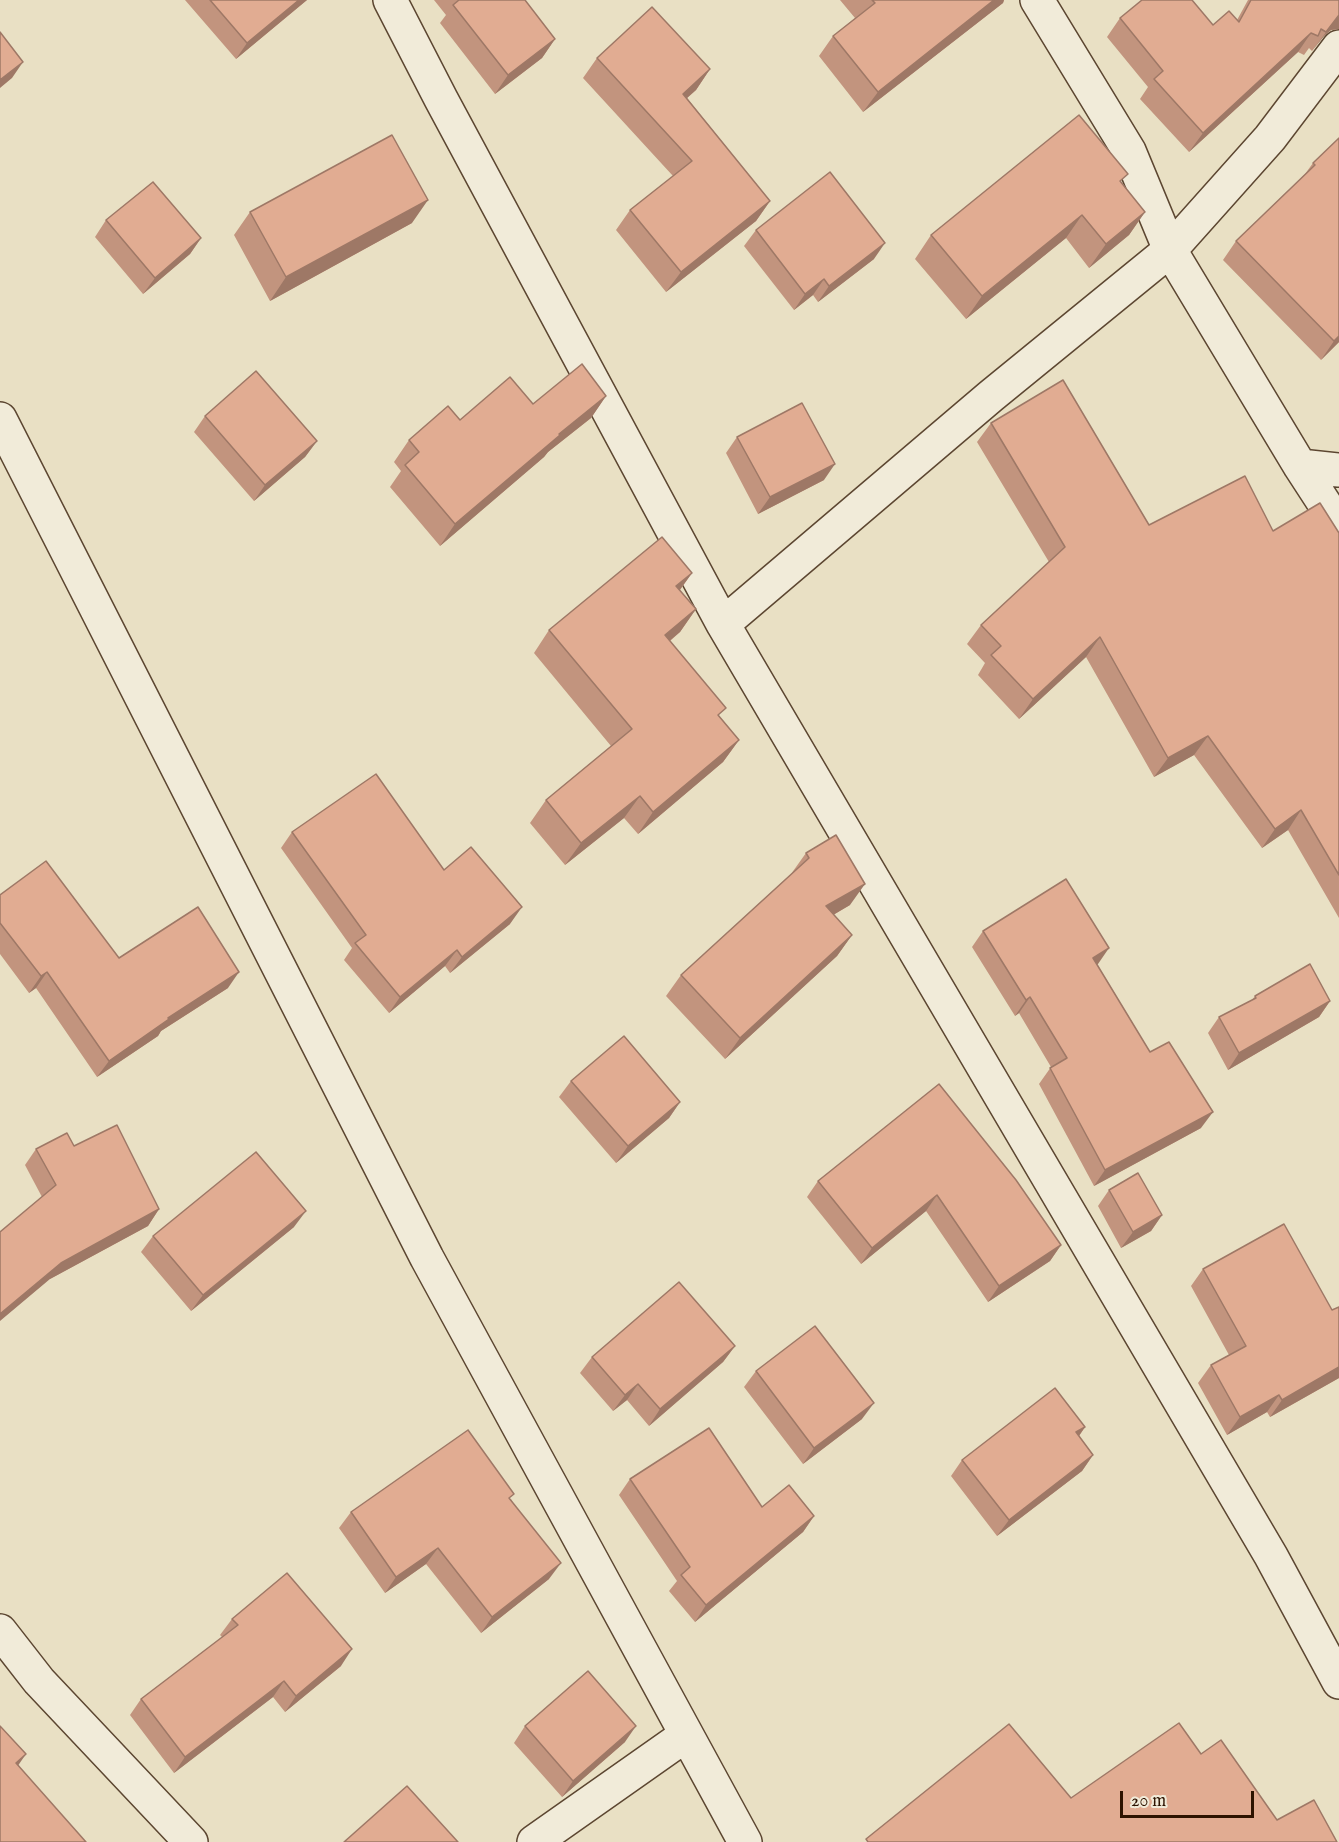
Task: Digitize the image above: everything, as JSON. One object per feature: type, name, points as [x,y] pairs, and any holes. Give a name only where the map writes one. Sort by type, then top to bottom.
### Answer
[{"type":"street","points":[[390,0],[446,110],[723,624],[1271,1556],[1339,1682]]},
{"type":"street","points":[[1038,0],[1129,151],[1170,250],[1300,466],[1339,526]]},
{"type":"street","points":[[723,624],[991,396],[1170,250],[1270,138],[1339,47]]},
{"type":"street","points":[[0,420],[427,1258],[745,1842]]},
{"type":"street","points":[[1300,466],[1339,470]]},
{"type":"street","points":[[0,1631],[39,1681],[191,1842]]},
{"type":"street","points":[[534,1842],[686,1735]]},
{"type":"building","points":[[210,0],[299,0],[247,43]]},
{"type":"building","points":[[459,0],[525,0],[555,39],[508,75],[453,5]]},
{"type":"building","points":[[872,0],[994,0],[878,92],[833,36],[875,3]]},
{"type":"building","points":[[1142,0],[1192,0],[1213,25],[1229,11],[1239,22],[1251,0],[1339,0],[1339,15],[1326,32],[1321,29],[1318,36],[1311,33],[1203,133],[1154,79],[1163,71],[1120,18]]},
{"type":"building","points":[[652,7],[710,69],[683,94],[770,201],[681,272],[630,210],[692,161],[597,58]]},
{"type":"building","points":[[0,32],[23,62],[0,80]]},
{"type":"building","points":[[1079,115],[1128,174],[1120,181],[1145,212],[1106,244],[1082,215],[982,296],[931,235]]},
{"type":"building","points":[[392,135],[428,200],[286,277],[250,212]]},
{"type":"building","points":[[1339,138],[1339,336],[1334,341],[1236,241],[1315,165],[1313,163]]},
{"type":"building","points":[[830,172],[885,243],[829,286],[824,279],[805,294],[756,230]]},
{"type":"building","points":[[153,182],[201,238],[155,278],[106,220]]},
{"type":"building","points":[[582,364],[606,396],[455,524],[405,465],[419,452],[409,440],[448,406],[460,420],[510,377],[533,404]]},
{"type":"building","points":[[256,371],[317,441],[265,485],[205,416]]},
{"type":"building","points":[[1063,380],[1149,525],[1245,476],[1273,531],[1320,503],[1339,533],[1339,875],[1301,810],[1275,829],[1208,736],[1168,758],[1100,637],[1033,699],[991,655],[1001,646],[981,625],[1065,547],[991,423]]},
{"type":"building","points":[[802,403],[835,464],[770,497],[737,437]]},
{"type":"building","points":[[662,537],[692,573],[676,586],[696,609],[665,635],[726,708],[718,715],[739,740],[653,812],[640,796],[581,843],[546,800],[632,729],[549,630]]},
{"type":"building","points":[[376,774],[444,870],[471,847],[522,907],[462,957],[457,950],[400,997],[355,943],[366,935],[292,832]]},
{"type":"building","points":[[836,835],[865,884],[826,906],[852,935],[740,1038],[681,975],[809,858],[806,853]]},
{"type":"building","points":[[46,861],[119,958],[198,907],[239,972],[168,1018],[109,1061],[47,972],[41,976],[0,923],[0,895]]},
{"type":"building","points":[[1066,879],[1109,948],[1093,958],[1150,1052],[1169,1042],[1213,1112],[1105,1170],[1050,1068],[1067,1058],[1030,997],[1026,1000],[983,931]]},
{"type":"building","points":[[1310,964],[1330,1001],[1239,1053],[1219,1017],[1256,998],[1255,996]]},
{"type":"building","points":[[624,1036],[680,1102],[628,1146],[571,1081]]},
{"type":"building","points":[[939,1084],[1016,1180],[1061,1245],[999,1286],[937,1195],[872,1248],[818,1181]]},
{"type":"building","points":[[117,1125],[159,1209],[61,1263],[0,1314],[0,1232],[56,1185],[36,1149],[67,1133],[74,1146]]},
{"type":"building","points":[[256,1152],[306,1211],[203,1295],[153,1236]]},
{"type":"building","points":[[1138,1173],[1162,1215],[1133,1232],[1109,1190]]},
{"type":"building","points":[[1284,1224],[1332,1310],[1339,1307],[1339,1367],[1282,1400],[1279,1395],[1240,1417],[1211,1365],[1246,1346],[1203,1269]]},
{"type":"building","points":[[679,1282],[735,1346],[660,1409],[638,1384],[625,1395],[592,1357]]},
{"type":"building","points":[[815,1326],[874,1403],[814,1448],[756,1371]]},
{"type":"building","points":[[1055,1388],[1085,1427],[1076,1432],[1093,1455],[1009,1520],[962,1460]]},
{"type":"building","points":[[709,1428],[762,1507],[789,1485],[814,1516],[706,1605],[681,1575],[690,1567],[630,1479]]},
{"type":"building","points":[[468,1430],[514,1494],[509,1498],[561,1563],[492,1617],[438,1548],[396,1577],[351,1512]]},
{"type":"building","points":[[287,1573],[352,1649],[296,1696],[284,1681],[185,1757],[141,1699],[238,1625],[232,1619]]},
{"type":"building","points":[[588,1671],[636,1726],[573,1781],[525,1726]]},
{"type":"building","points":[[1179,1723],[1201,1754],[1221,1740],[1277,1820],[1314,1800],[1337,1842],[868,1842],[866,1839],[1009,1724],[1071,1798]]},
{"type":"building","points":[[0,1726],[26,1754],[16,1763],[86,1842],[0,1842]]},
{"type":"building","points":[[407,1786],[458,1842],[344,1842]]}]
